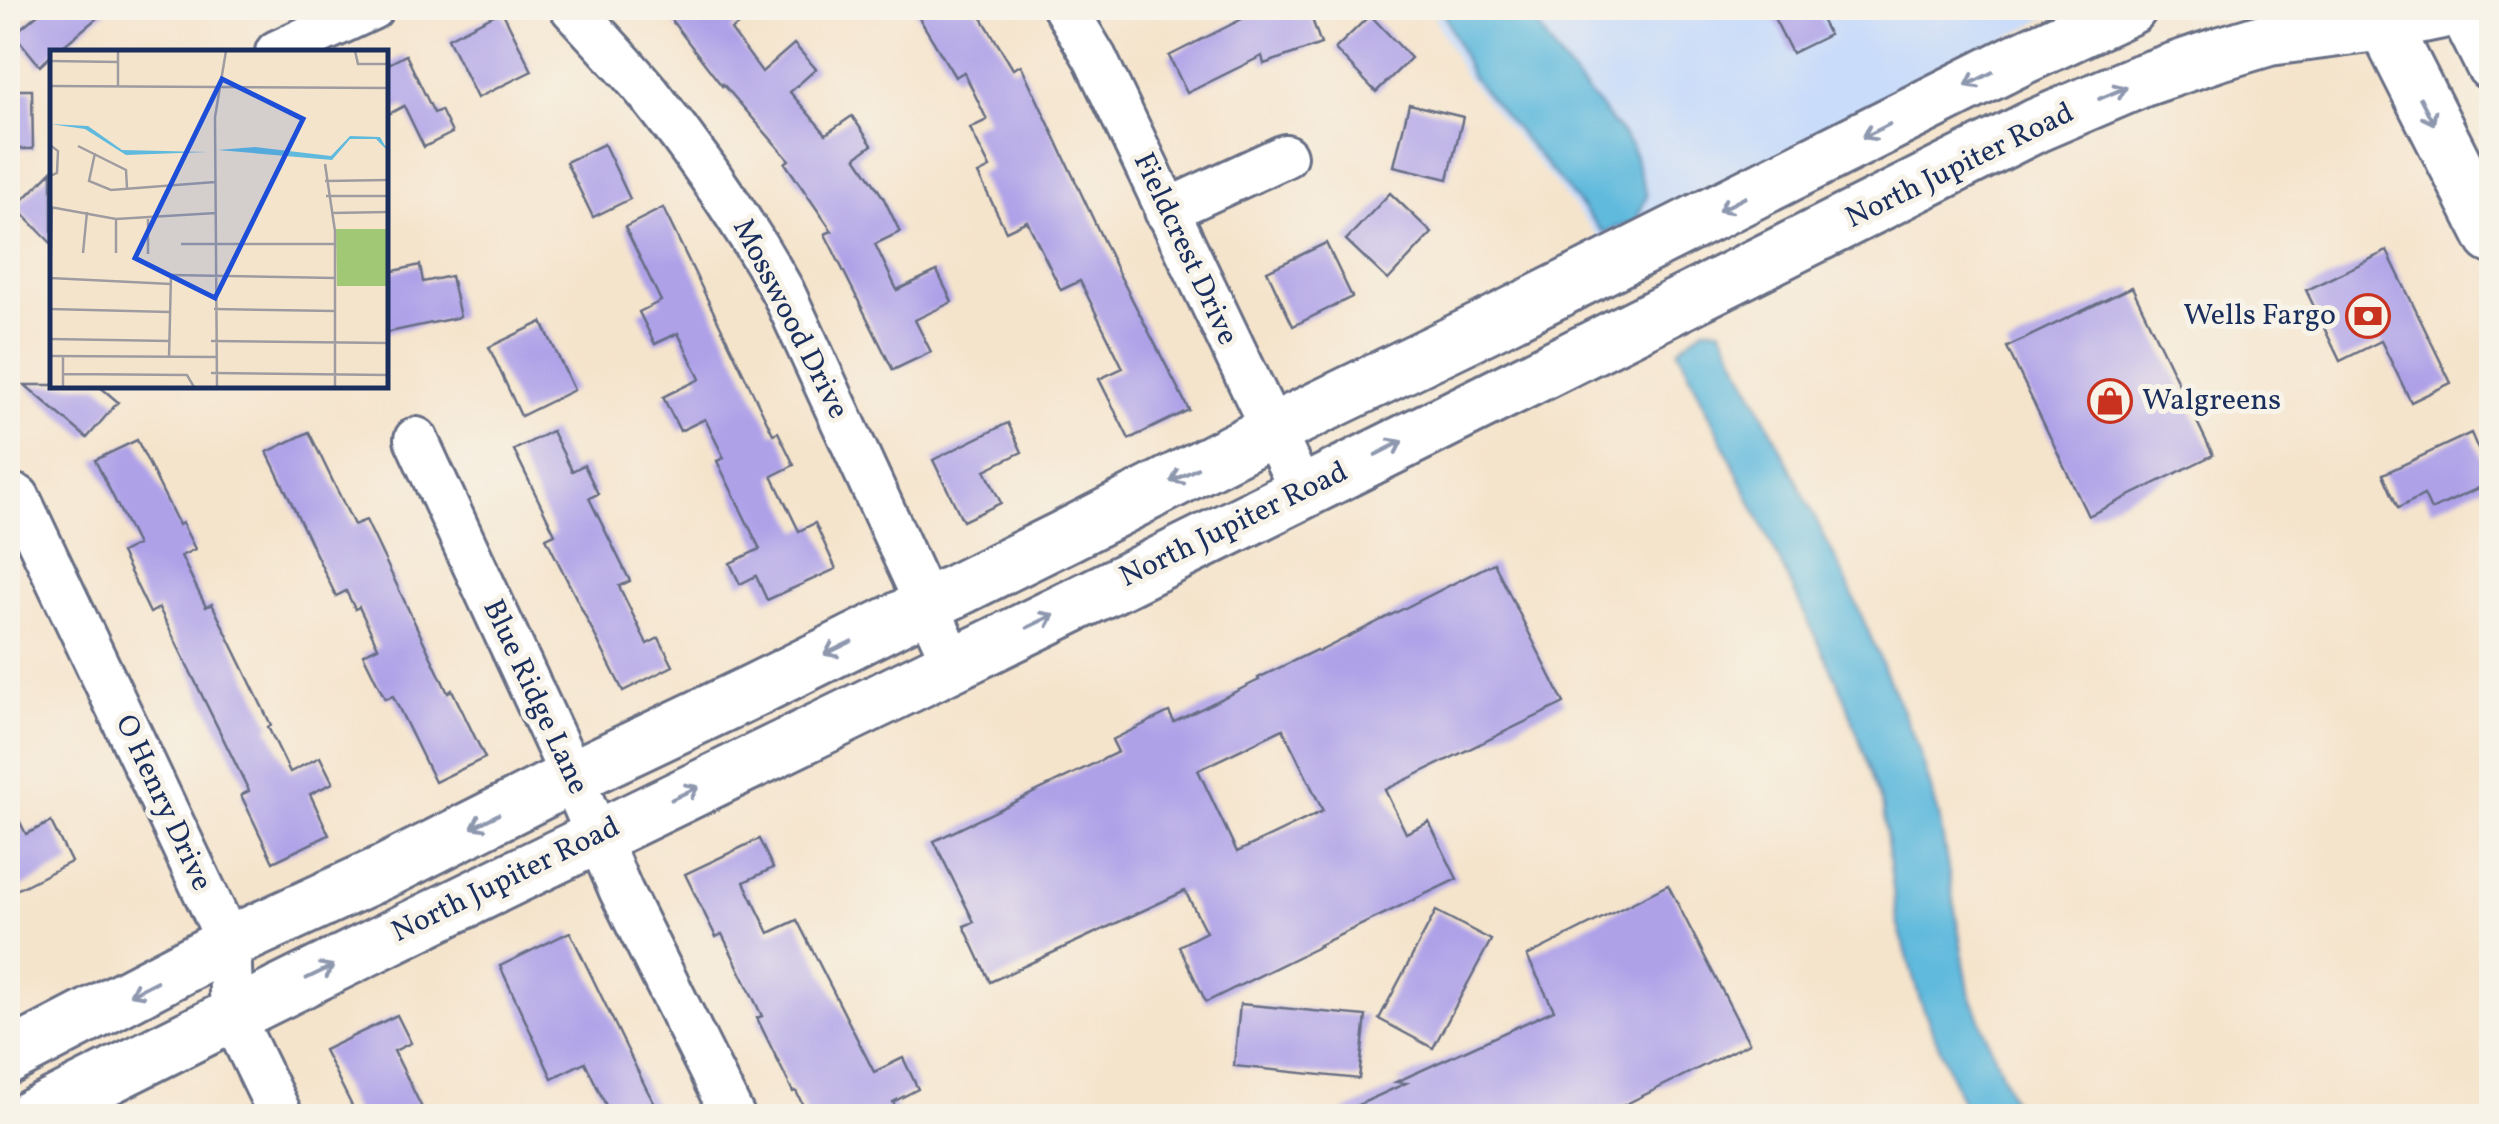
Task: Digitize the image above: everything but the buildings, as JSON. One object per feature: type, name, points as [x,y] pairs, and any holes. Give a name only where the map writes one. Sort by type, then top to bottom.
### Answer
[{"type":"main road","name":"North Jupiter Road","points":[[8,1058],[229,944],[390,869],[2020,58],[2130,8]]},
{"type":"main road","name":"North Jupiter Road","points":[[32,1116],[597,835],[1302,492],[2037,125],[2140,82],[2269,39],[2380,16],[2463,8]]},
{"type":"main road","points":[[2463,8],[2492,64]]},
{"type":"main road","points":[[2380,16],[2492,237]]},
{"type":"main road","points":[[1819,160],[1836,226]]},
{"type":"street","points":[[281,50],[372,8]]},
{"type":"street","name":"Mosswood Drive","points":[[572,8],[648,94],[751,235],[783,292],[954,664]]},
{"type":"street","name":"Fieldcrest Drive","points":[[1065,8],[1095,58],[1302,492]]},
{"type":"street","points":[[1166,211],[1285,156]]},
{"type":"street","name":"Blue Ridge Lane","points":[[416,439],[621,892],[733,1116]]},
{"type":"street","name":"O Henry Drive","points":[[13,499],[229,944],[232,1015],[280,1116]]},
{"type":"shaded area","points":[[1430,8],[2065,8],[1604,243],[1463,74]]},
{"type":"water","points":[[1442,8],[1526,8],[1561,61],[1631,145],[1647,196],[1635,222],[1603,232],[1471,76]]},
{"type":"water","points":[[1704,328],[1721,328],[1846,580],[1919,749],[1939,816],[1969,992],[2019,1116],[1968,1116],[1920,1000],[1897,921],[1883,808],[1845,698],[1678,349]]},
{"type":"place","name":"Wells Fargo","points":[[2368,316]]},
{"type":"place","name":"Walgreens","points":[[2110,401]]}]
